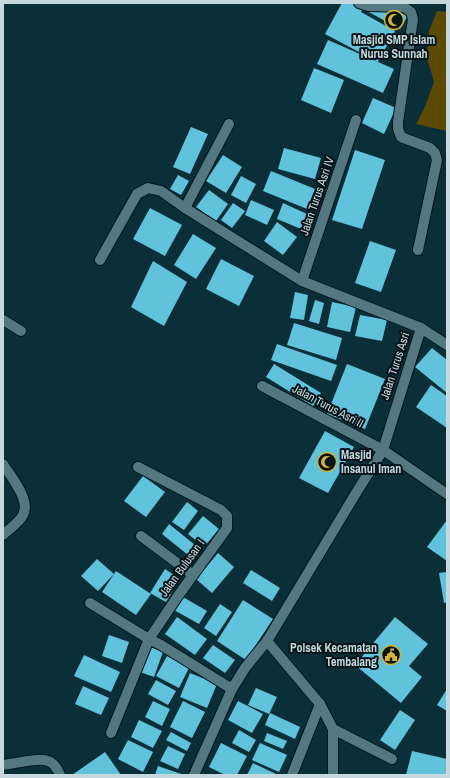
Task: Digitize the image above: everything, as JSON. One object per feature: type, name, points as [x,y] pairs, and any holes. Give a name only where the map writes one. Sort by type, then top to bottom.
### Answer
[{"type":"street","points":[[360,3],[368,6],[404,7],[411,12],[413,19],[398,129],[401,137],[430,148],[435,153],[437,160],[418,250]]},
{"type":"street","name":"Jalan Turus Asri IV","points":[[302,281],[356,120]]},
{"type":"street","points":[[185,208],[229,124]]},
{"type":"street","name":"Jalan Turus Asri","points":[[100,260],[137,194],[148,188],[161,190],[185,208],[302,281],[421,328],[383,450],[267,641]]},
{"type":"street","points":[[3,320],[21,331]]},
{"type":"street","points":[[421,328],[447,345]]},
{"type":"street","name":"Jalan Turus Asri II","points":[[262,386],[383,450],[447,494]]},
{"type":"street","points":[[3,464],[22,493],[26,505],[23,515],[17,523],[3,535]]},
{"type":"street","name":"Jalan Bulusan I","points":[[111,734],[149,639],[227,528],[227,516],[221,510],[138,467]]},
{"type":"street","points":[[141,536],[193,575]]},
{"type":"street","points":[[90,603],[232,689]]},
{"type":"street","points":[[194,775],[232,689],[245,668],[267,641],[320,704],[333,729],[333,775]]},
{"type":"street","points":[[292,775],[320,704]]},
{"type":"street","points":[[333,729],[392,759]]},
{"type":"street","points":[[3,765],[36,759],[48,761],[57,768],[60,775]]},
{"type":"shaded area","points":[[437,11],[447,12],[447,131],[416,124],[425,107],[434,82],[427,58],[429,31]]},
{"type":"building","points":[[342,3],[354,3],[363,8],[361,12],[395,31],[378,62],[325,34]]},
{"type":"building","name":"Masjid SMP Islam Nurus Sunnah","points":[[365,10],[410,12],[400,29]]},
{"type":"building","points":[[328,40],[394,69],[383,93],[317,64]]},
{"type":"building","points":[[314,68],[344,80],[331,113],[301,100]]},
{"type":"building","points":[[373,98],[396,108],[384,134],[362,123]]},
{"type":"building","points":[[191,127],[208,134],[190,174],[173,167]]},
{"type":"building","points":[[284,148],[321,158],[315,179],[278,169]]},
{"type":"building","points":[[355,150],[385,160],[362,229],[332,220]]},
{"type":"building","points":[[223,155],[242,167],[226,193],[206,181]]},
{"type":"building","points":[[271,171],[315,189],[307,209],[263,191]]},
{"type":"building","points":[[178,175],[189,181],[181,195],[170,189]]},
{"type":"building","points":[[241,176],[256,184],[246,203],[231,195]]},
{"type":"building","points":[[209,190],[228,204],[216,221],[196,207]]},
{"type":"building","points":[[251,200],[274,210],[267,225],[245,215]]},
{"type":"building","points":[[233,203],[245,211],[232,228],[221,220]]},
{"type":"building","points":[[283,203],[307,214],[301,229],[277,219]]},
{"type":"building","points":[[150,208],[182,225],[165,256],[133,239]]},
{"type":"building","points":[[277,222],[297,237],[283,255],[264,241]]},
{"type":"building","points":[[193,234],[216,248],[196,279],[174,265]]},
{"type":"building","points":[[370,241],[396,250],[381,292],[355,283]]},
{"type":"building","points":[[221,259],[254,276],[239,306],[206,289]]},
{"type":"building","points":[[153,261],[187,282],[164,326],[131,307]]},
{"type":"building","points":[[295,292],[308,295],[304,320],[290,318]]},
{"type":"building","points":[[315,300],[324,303],[319,324],[309,321]]},
{"type":"building","points":[[332,302],[356,307],[350,332],[327,327]]},
{"type":"building","points":[[360,315],[387,320],[382,341],[355,336]]},
{"type":"building","points":[[294,323],[342,338],[336,360],[287,345]]},
{"type":"building","points":[[277,344],[337,365],[331,381],[271,360]]},
{"type":"building","points":[[432,348],[447,360],[447,393],[415,367]]},
{"type":"building","points":[[274,364],[321,393],[313,406],[266,377]]},
{"type":"building","points":[[347,364],[385,379],[365,429],[327,414]]},
{"type":"building","points":[[431,385],[447,396],[447,428],[416,407]]},
{"type":"building","name":"Masjid Insanul Iman","points":[[325,431],[354,447],[328,493],[299,478]]},
{"type":"building","points":[[143,476],[165,492],[146,517],[124,501]]},
{"type":"building","points":[[187,502],[198,511],[184,530],[172,522]]},
{"type":"building","points":[[203,516],[219,529],[204,547],[188,534]]},
{"type":"building","points":[[447,520],[447,561],[427,547]]},
{"type":"building","points":[[169,524],[200,549],[193,559],[162,534]]},
{"type":"building","points":[[218,553],[234,567],[212,593],[196,579]]},
{"type":"building","points":[[97,559],[114,574],[98,591],[81,576]]},
{"type":"building","points":[[165,569],[180,579],[166,602],[150,593]]},
{"type":"building","points":[[251,570],[280,588],[272,601],[243,583]]},
{"type":"building","points":[[116,571],[151,594],[136,615],[102,592]]},
{"type":"building","points":[[447,572],[447,602],[444,603],[439,573]]},
{"type":"building","points":[[183,597],[207,611],[199,624],[174,610]]},
{"type":"building","points":[[243,600],[273,619],[246,660],[217,641]]},
{"type":"building","points":[[220,604],[232,612],[216,636],[204,628]]},
{"type":"building","points":[[177,617],[207,639],[195,655],[165,634]]},
{"type":"building","name":"Polsek Kecamatan Tembalang","points":[[395,617],[428,644],[409,666],[422,677],[401,703],[355,665]]},
{"type":"building","points":[[109,635],[129,642],[122,663],[102,656]]},
{"type":"building","points":[[213,645],[235,660],[225,673],[203,658]]},
{"type":"building","points":[[150,647],[163,652],[154,677],[140,672]]},
{"type":"building","points":[[84,655],[120,672],[111,692],[74,676]]},
{"type":"building","points":[[167,656],[189,668],[179,688],[156,676]]},
{"type":"building","points":[[190,673],[217,684],[207,708],[180,697]]},
{"type":"building","points":[[156,680],[176,691],[168,705],[148,694]]},
{"type":"building","points":[[83,686],[109,698],[101,715],[75,704]]},
{"type":"building","points":[[256,688],[277,697],[269,714],[248,705]]},
{"type":"building","points":[[447,689],[447,711],[437,705]]},
{"type":"building","points":[[153,701],[170,709],[162,726],[145,717]]},
{"type":"building","points":[[183,701],[205,712],[192,738],[170,727]]},
{"type":"building","points":[[238,701],[263,714],[252,733],[228,720]]},
{"type":"building","points":[[400,710],[415,720],[395,750],[380,740]]},
{"type":"building","points":[[270,713],[300,727],[295,739],[265,725]]},
{"type":"building","points":[[139,720],[162,731],[153,748],[131,737]]},
{"type":"building","points":[[239,730],[256,740],[249,752],[232,743]]},
{"type":"building","points":[[171,732],[191,743],[187,751],[166,740]]},
{"type":"building","points":[[267,733],[287,741],[283,749],[264,741]]},
{"type":"building","points":[[128,740],[153,752],[143,772],[118,759]]},
{"type":"building","points":[[221,743],[247,756],[237,775],[225,775],[209,767]]},
{"type":"building","points":[[260,743],[287,755],[279,772],[252,760]]},
{"type":"building","points":[[168,746],[185,754],[178,769],[160,761]]},
{"type":"building","points":[[412,751],[447,759],[447,775],[406,775]]},
{"type":"building","points":[[105,752],[121,775],[72,775]]},
{"type":"building","points":[[253,763],[276,774],[276,775],[247,775]]},
{"type":"building","points":[[158,766],[184,775],[155,775]]},
{"type":"place","name":"Masjid SMP Islam Nurus Sunnah","points":[[394,20]]},
{"type":"place","name":"Masjid Insanul Iman","points":[[327,462]]},
{"type":"place","name":"Polsek Kecamatan Tembalang","points":[[391,655]]}]
